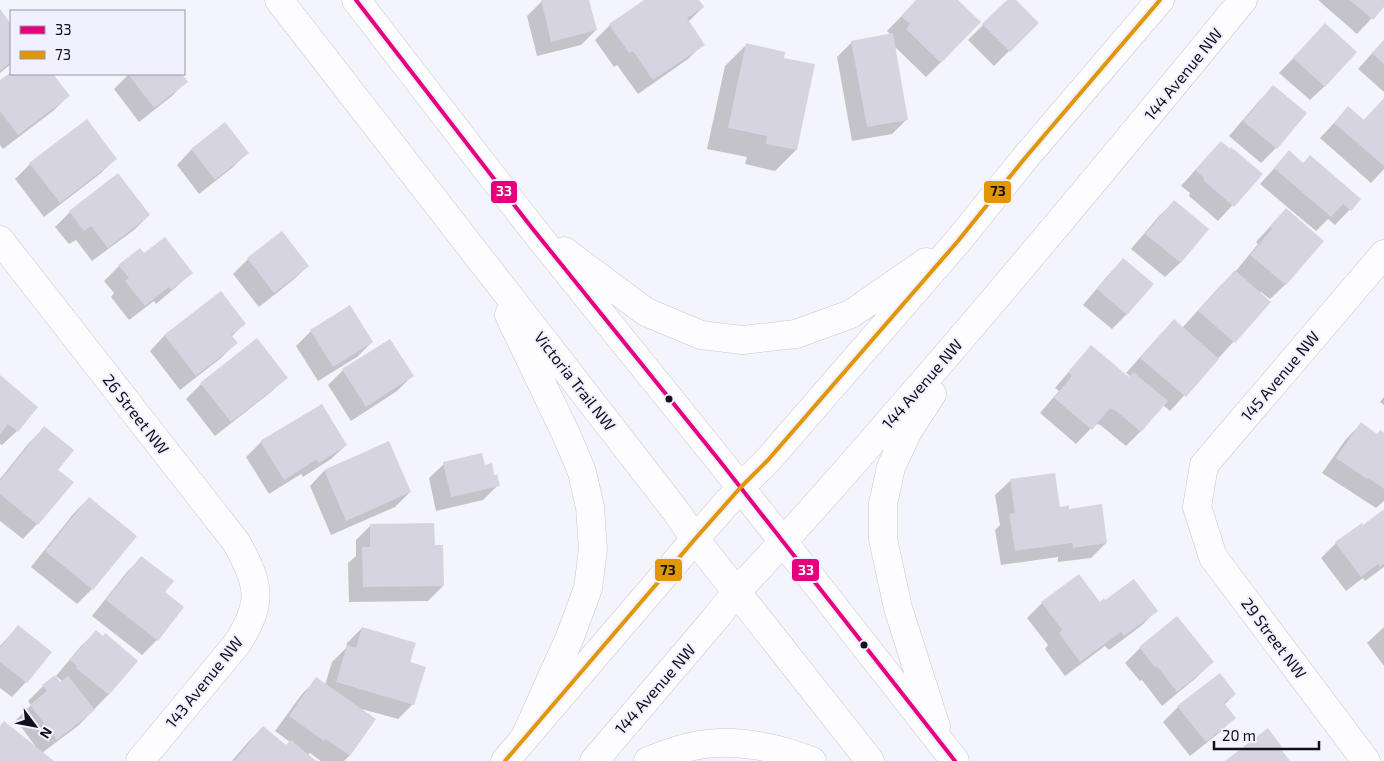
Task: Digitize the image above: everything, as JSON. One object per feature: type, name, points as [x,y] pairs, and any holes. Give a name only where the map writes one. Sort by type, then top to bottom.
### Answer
[{"type":"main road","name":"Victoria Trail NW","points":[[279,0],[870,761]]},
{"type":"main road","points":[[356,0],[532,228],[948,752]]},
{"type":"main road","points":[[505,761],[696,538],[740,488],[768,460],[958,240],[1025,158],[1160,0]]},
{"type":"main road","name":"144 Avenue NW","points":[[594,761],[737,592],[987,309],[1111,162],[1243,0]]},
{"type":"main road","points":[[532,228],[646,312],[701,335],[742,340],[796,334],[851,314],[958,240]]},
{"type":"main road","name":"26 Street NW","points":[[0,240],[236,542],[249,565],[254,580],[256,596]]},
{"type":"main road","name":"145 Avenue NW","points":[[1197,507],[1204,465],[1384,254]]},
{"type":"main road","points":[[486,267],[566,434],[582,472],[590,507],[593,549],[588,588],[570,637],[525,737]]},
{"type":"main road","points":[[948,752],[898,608],[883,539],[883,504],[892,467],[908,431],[987,309]]},
{"type":"main road","name":"29 Street NW","points":[[1197,507],[1214,557],[1366,761]]},
{"type":"main road","name":"143 Avenue NW","points":[[140,761],[236,645],[246,629],[253,612],[256,596]]},
{"type":"main road","points":[[648,761],[674,750],[702,744],[731,743],[763,746],[812,761]]},
{"type":"building","points":[[541,0],[589,0],[597,30],[551,42]]},
{"type":"building","points":[[644,0],[699,0],[704,7],[687,18],[705,45],[653,80],[633,51],[629,53],[609,24]]},
{"type":"building","points":[[916,0],[958,0],[981,22],[941,63],[906,29],[910,24],[901,16]]},
{"type":"building","points":[[1007,0],[1016,0],[1039,23],[1010,52],[982,24]]},
{"type":"building","points":[[1350,0],[1384,0],[1384,7],[1373,20]]},
{"type":"building","points":[[0,9],[10,23],[10,63],[0,71]]},
{"type":"building","points":[[1325,23],[1357,52],[1325,87],[1293,58]]},
{"type":"building","points":[[893,33],[908,120],[867,127],[851,41]]},
{"type":"building","points":[[1384,40],[1384,64],[1372,53]]},
{"type":"building","points":[[746,43],[785,52],[784,58],[815,64],[797,150],[766,144],[767,136],[728,128]]},
{"type":"building","points":[[10,73],[10,75],[54,75],[70,96],[18,135],[0,111],[0,80]]},
{"type":"building","points":[[129,75],[183,75],[188,82],[154,108]]},
{"type":"building","points":[[1273,85],[1307,113],[1277,149],[1243,121]]},
{"type":"building","points":[[1384,98],[1384,166],[1334,123],[1348,106],[1364,120]]},
{"type":"building","points":[[87,119],[117,159],[60,203],[29,163]]},
{"type":"building","points":[[225,122],[249,153],[215,180],[191,149]]},
{"type":"building","points":[[1221,141],[1263,174],[1234,207],[1203,180],[1204,178],[1195,170]]},
{"type":"building","points":[[1289,150],[1303,163],[1310,155],[1361,199],[1351,211],[1343,204],[1331,217],[1274,168]]},
{"type":"building","points":[[118,173],[150,215],[108,248],[91,226],[84,231],[69,211]]},
{"type":"building","points":[[1174,200],[1209,229],[1181,263],[1145,234]]},
{"type":"building","points":[[1286,208],[1324,241],[1286,285],[1250,255],[1272,229],[1270,226]]},
{"type":"building","points":[[282,231],[309,266],[274,293],[247,258]]},
{"type":"building","points":[[165,237],[193,273],[171,290],[169,287],[145,306],[125,281],[129,278],[118,265],[140,248],[144,253]]},
{"type":"building","points":[[1123,258],[1154,284],[1127,315],[1097,289]]},
{"type":"building","points":[[1235,270],[1271,302],[1235,343],[1198,311]]},
{"type":"building","points":[[221,291],[246,324],[231,335],[238,343],[196,376],[164,335]]},
{"type":"building","points":[[350,305],[373,342],[333,367],[310,330]]},
{"type":"building","points":[[1174,319],[1219,359],[1186,397],[1140,358]]},
{"type":"building","points":[[257,338],[288,378],[231,422],[200,383]]},
{"type":"building","points":[[390,339],[414,376],[366,407],[342,369]]},
{"type":"building","points":[[1091,345],[1129,377],[1133,372],[1168,401],[1141,432],[1110,408],[1092,430],[1054,398],[1072,376],[1068,372]]},
{"type":"building","points":[[0,375],[38,407],[18,432],[8,424],[0,434]]},
{"type":"building","points":[[322,404],[347,445],[319,463],[316,460],[284,480],[260,441]]},
{"type":"building","points":[[1361,422],[1377,434],[1380,430],[1384,433],[1384,489],[1336,458]]},
{"type":"building","points":[[44,426],[74,450],[58,470],[74,482],[38,525],[0,494],[0,481]]},
{"type":"building","points":[[389,441],[411,492],[346,521],[324,470]]},
{"type":"building","points":[[482,453],[485,465],[492,463],[494,475],[497,474],[500,486],[451,497],[443,462]]},
{"type":"building","points":[[1055,473],[1060,507],[1069,505],[1069,509],[1102,504],[1107,543],[1073,548],[1072,543],[1015,551],[1009,514],[1015,513],[1010,479]]},
{"type":"building","points":[[89,497],[137,536],[93,590],[45,551]]},
{"type":"building","points":[[1384,509],[1384,564],[1380,567],[1378,564],[1361,577],[1335,542],[1362,523],[1363,525]]},
{"type":"building","points":[[434,523],[435,545],[443,545],[444,586],[363,587],[362,547],[370,547],[370,524]]},
{"type":"building","points":[[141,556],[174,581],[165,592],[184,607],[158,641],[106,600]]},
{"type":"building","points":[[1079,574],[1100,602],[1134,579],[1158,611],[1124,636],[1121,632],[1080,662],[1059,633],[1062,630],[1041,602]]},
{"type":"building","points":[[1177,616],[1214,662],[1177,692],[1139,647]]},
{"type":"building","points":[[18,625],[52,652],[27,683],[0,662],[0,648]]},
{"type":"building","points":[[362,627],[416,643],[410,662],[426,667],[414,705],[336,682],[347,645],[356,648]]},
{"type":"building","points":[[96,630],[103,636],[105,633],[138,661],[109,695],[76,668],[77,666],[70,660]]},
{"type":"building","points":[[1220,673],[1236,694],[1224,703],[1236,718],[1206,742],[1177,706]]},
{"type":"building","points":[[55,675],[60,682],[68,676],[95,710],[57,740],[30,705],[47,691],[42,685]]},
{"type":"building","points":[[316,677],[376,719],[350,756],[326,739],[324,741],[289,716]]},
{"type":"building","points":[[4,721],[54,761],[0,761],[0,726]]},
{"type":"building","points":[[263,726],[286,745],[291,740],[316,761],[234,761]]},
{"type":"building","points":[[1268,728],[1290,761],[1225,761]]},
{"type":"transit line","name":"33","points":[[356,0],[532,228],[719,460],[955,761]]},
{"type":"transit line","name":"73","points":[[505,761],[695,539],[740,488],[768,460],[958,241],[1025,158],[1160,0]]}]
